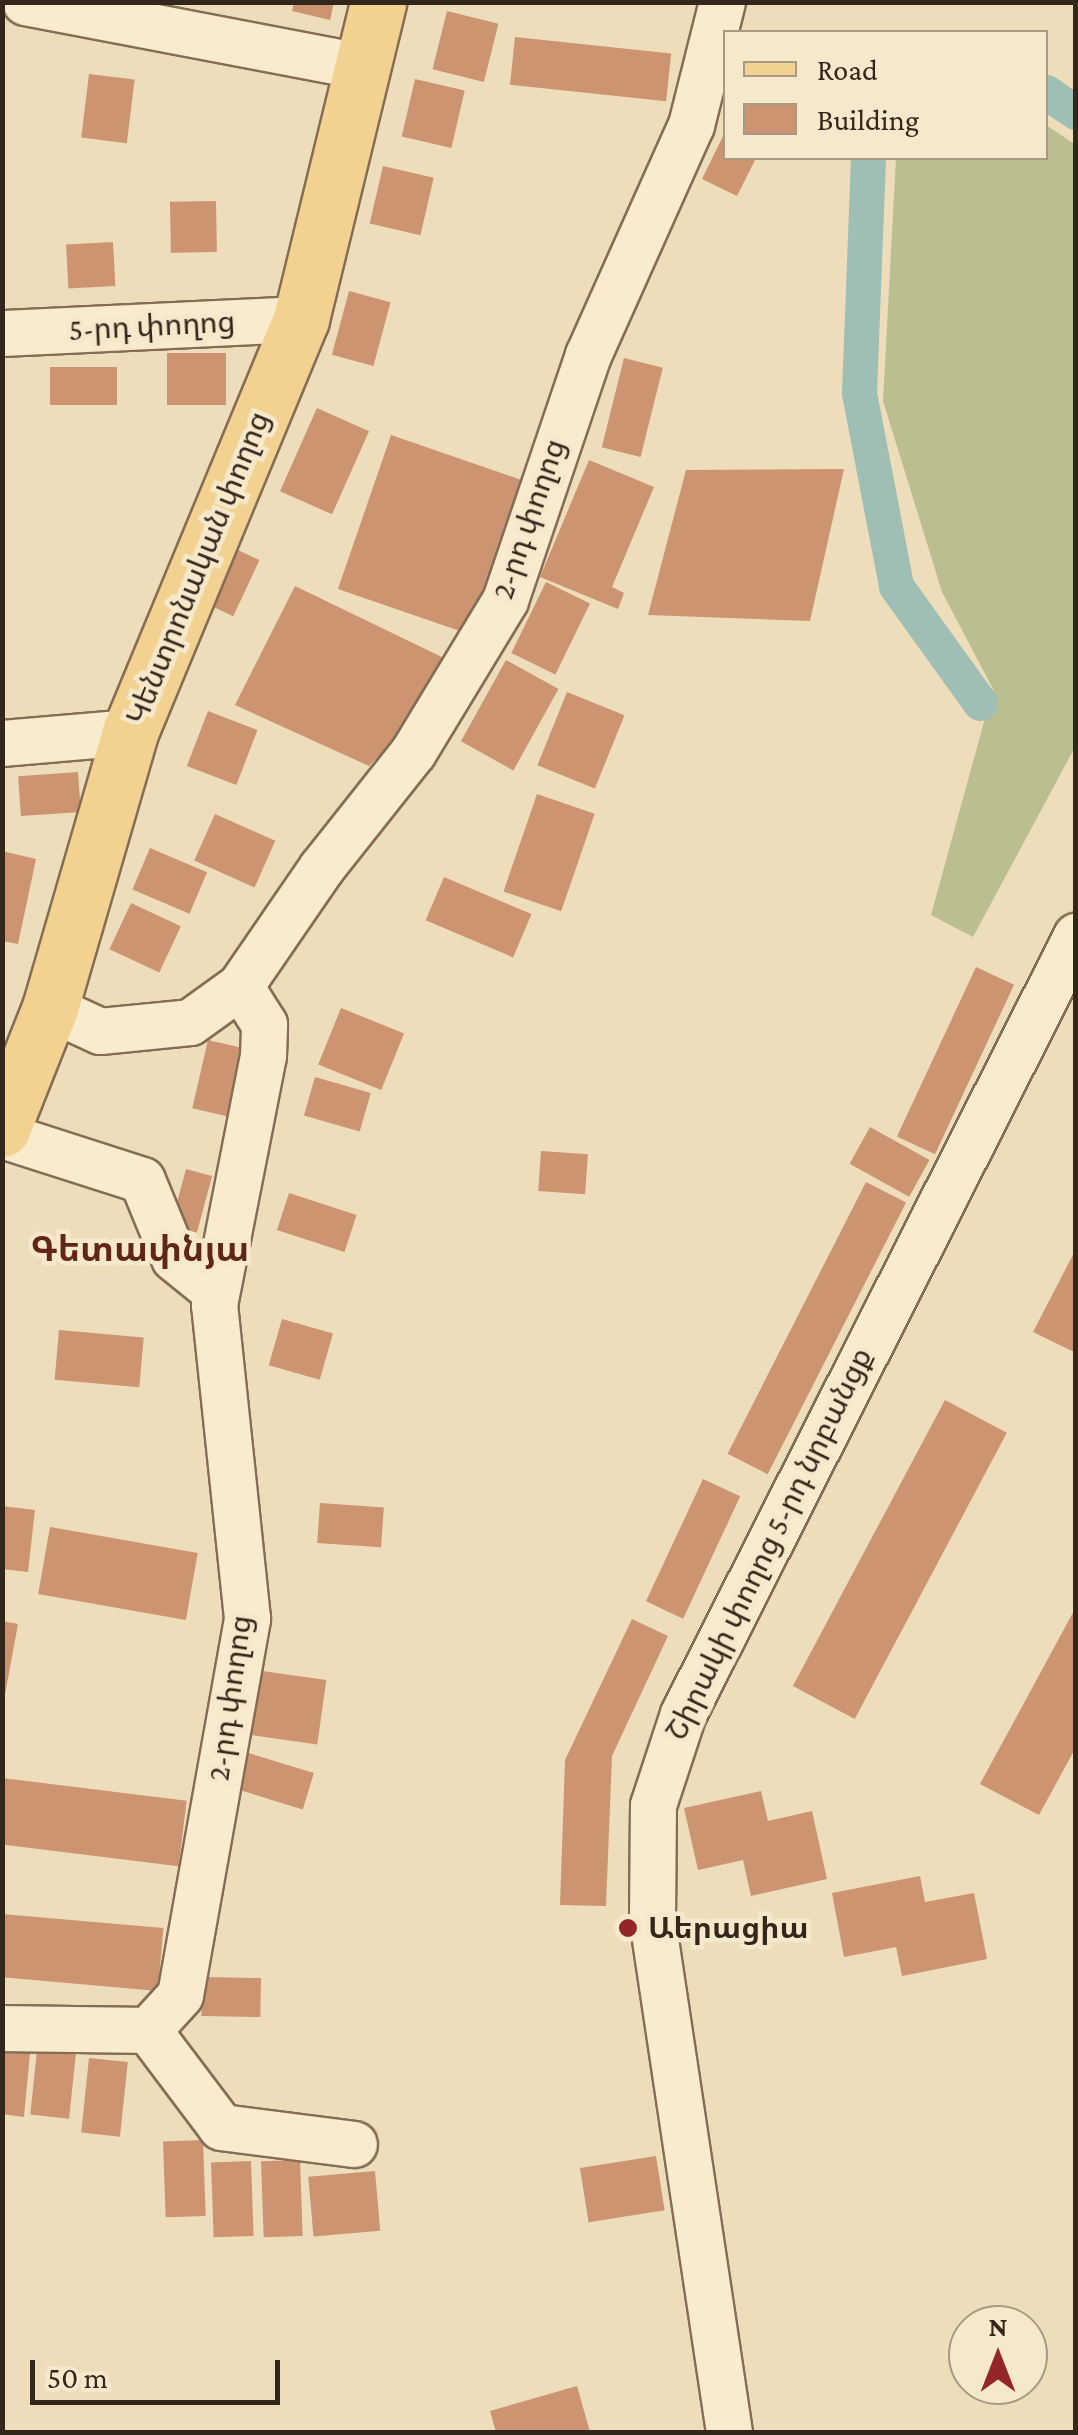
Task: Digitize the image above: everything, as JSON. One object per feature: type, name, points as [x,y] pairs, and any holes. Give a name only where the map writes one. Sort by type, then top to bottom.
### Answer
[{"type":"main road","name":"Կենտրոնական փողոց","points":[[2,1132],[50,1008],[130,732],[301,319],[366,67],[378,2]]},
{"type":"street","points":[[25,2],[366,67]]},
{"type":"street","name":"2-րդ փողոց","points":[[50,1008],[100,1031],[190,1022],[240,986],[320,868],[413,752],[505,600],[588,355],[691,124],[722,2]]},
{"type":"street","name":"5-րդ փողոց","points":[[2,332],[301,319]]},
{"type":"street","points":[[2,743],[130,732]]},
{"type":"street","name":"Շիրակի փողոց 5-րդ նրբանցք","points":[[729,2432],[652,1918],[653,1805],[683,1714],[1076,936]]},
{"type":"street","name":"2-րդ փողոց","points":[[148,2030],[180,1995],[247,1618],[216,1292],[263,1056],[264,1024],[240,986]]},
{"type":"street","points":[[2,1132],[142,1180],[174,1258],[216,1292]]},
{"type":"street","points":[[2,2028],[148,2030],[221,2126],[354,2144]]},
{"type":"green space","points":[[1048,126],[1076,145],[1075,747],[973,937],[931,915],[993,689],[942,592],[883,401],[896,160],[1048,160]]},
{"type":"building","points":[[294,2],[334,2],[330,20],[292,11]]},
{"type":"building","points":[[447,11],[498,24],[484,82],[432,69]]},
{"type":"building","points":[[515,37],[671,53],[666,101],[510,85]]},
{"type":"building","points":[[89,74],[135,80],[127,143],[81,138]]},
{"type":"building","points":[[415,79],[465,90],[451,148],[402,136]]},
{"type":"building","points":[[723,136],[723,160],[755,160],[737,196],[702,179]]},
{"type":"building","points":[[383,166],[434,178],[420,235],[370,223]]},
{"type":"building","points":[[216,201],[217,252],[171,253],[170,202]]},
{"type":"building","points":[[113,242],[115,286],[68,288],[66,244]]},
{"type":"building","points":[[349,291],[391,302],[373,366],[332,355]]},
{"type":"building","points":[[167,353],[226,353],[226,405],[167,405]]},
{"type":"building","points":[[624,358],[663,368],[641,457],[602,447]]},
{"type":"building","points":[[50,367],[117,367],[117,405],[50,405]]},
{"type":"building","points":[[317,408],[369,431],[332,514],[280,491]]},
{"type":"building","points":[[391,435],[522,480],[469,634],[338,589]]},
{"type":"building","points":[[589,460],[654,487],[612,587],[624,593],[618,609],[540,577]]},
{"type":"building","points":[[844,469],[810,621],[648,615],[686,470]]},
{"type":"building","points":[[225,544],[259,560],[233,616],[199,600]]},
{"type":"building","points":[[546,582],[590,603],[555,674],[511,653]]},
{"type":"building","points":[[295,586],[448,660],[429,705],[369,766],[235,705]]},
{"type":"building","points":[[506,660],[558,689],[513,770],[461,741]]},
{"type":"building","points":[[567,692],[624,715],[595,788],[537,765]]},
{"type":"building","points":[[208,711],[257,730],[236,785],[187,766]]},
{"type":"building","points":[[78,772],[81,812],[21,816],[18,776]]},
{"type":"building","points":[[537,794],[595,814],[561,911],[503,891]]},
{"type":"building","points":[[215,814],[275,841],[255,887],[194,861]]},
{"type":"building","points":[[150,848],[207,872],[189,914],[132,889]]},
{"type":"building","points":[[2,851],[36,859],[18,944],[2,941]]},
{"type":"building","points":[[444,877],[531,914],[513,957],[426,920]]},
{"type":"building","points":[[131,903],[181,926],[159,972],[109,949]]},
{"type":"building","points":[[976,967],[1014,985],[935,1154],[897,1136]]},
{"type":"building","points":[[341,1008],[404,1033],[381,1090],[318,1065]]},
{"type":"building","points":[[208,1040],[247,1049],[231,1117],[192,1108]]},
{"type":"building","points":[[315,1077],[371,1093],[360,1131],[304,1115]]},
{"type":"building","points":[[870,1127],[929,1160],[909,1197],[850,1164]]},
{"type":"building","points":[[541,1151],[588,1154],[585,1194],[538,1191]]},
{"type":"building","points":[[186,1169],[212,1176],[197,1233],[171,1226]]},
{"type":"building","points":[[866,1182],[906,1202],[768,1474],[728,1454]]},
{"type":"building","points":[[289,1193],[357,1215],[344,1252],[277,1230]]},
{"type":"building","points":[[1076,1249],[1076,1353],[1033,1332]]},
{"type":"building","points":[[282,1319],[333,1334],[320,1380],[269,1365]]},
{"type":"building","points":[[59,1330],[144,1337],[139,1387],[55,1380]]},
{"type":"building","points":[[945,1400],[1007,1433],[855,1719],[793,1686]]},
{"type":"building","points":[[703,1479],[740,1496],[683,1619],[646,1601]]},
{"type":"building","points":[[320,1503],[384,1507],[381,1547],[317,1543]]},
{"type":"building","points":[[2,1506],[35,1510],[28,1572],[2,1569]]},
{"type":"building","points":[[50,1527],[198,1553],[186,1620],[38,1594]]},
{"type":"building","points":[[1076,1607],[1076,1747],[1039,1815],[980,1784]]},
{"type":"building","points":[[632,1619],[668,1636],[612,1756],[606,1906],[560,1905],[565,1760]]},
{"type":"building","points":[[2,1621],[18,1624],[4,1700],[2,1700]]},
{"type":"building","points":[[255,1670],[326,1680],[317,1744],[246,1734]]},
{"type":"building","points":[[245,1752],[314,1773],[303,1809],[234,1788]]},
{"type":"building","points":[[2,1778],[187,1801],[179,1866],[2,1844]]},
{"type":"building","points":[[761,1791],[768,1821],[812,1811],[827,1879],[751,1896],[743,1860],[698,1870],[684,1808]]},
{"type":"building","points":[[920,1876],[925,1902],[974,1893],[987,1959],[902,1976],[896,1947],[844,1957],[832,1893]]},
{"type":"building","points":[[2,1914],[163,1928],[158,1991],[2,1977]]},
{"type":"building","points":[[202,1977],[261,1978],[260,2017],[201,2016]]},
{"type":"building","points":[[2,2039],[31,2042],[24,2117],[2,2114]]},
{"type":"building","points":[[38,2041],[77,2045],[69,2119],[30,2115]]},
{"type":"building","points":[[89,2058],[128,2062],[120,2137],[81,2133]]},
{"type":"building","points":[[203,2140],[206,2216],[166,2217],[163,2141]]},
{"type":"building","points":[[656,2156],[665,2210],[589,2222],[580,2168]]},
{"type":"building","points":[[300,2160],[303,2236],[264,2237],[261,2161]]},
{"type":"building","points":[[251,2161],[254,2236],[214,2237],[211,2162]]},
{"type":"building","points":[[375,2171],[380,2231],[313,2237],[308,2177]]},
{"type":"building","points":[[577,2386],[590,2432],[496,2432],[490,2411]]},
{"type":"waterway","points":[[1048,93],[1076,112]]},
{"type":"waterway","points":[[868,160],[859,393],[896,586],[980,703]]},
{"type":"place","name":"Աերացիա","points":[[628,1928]]},
{"type":"district","name":"Գետափնյա","points":[[140,1250]]}]
